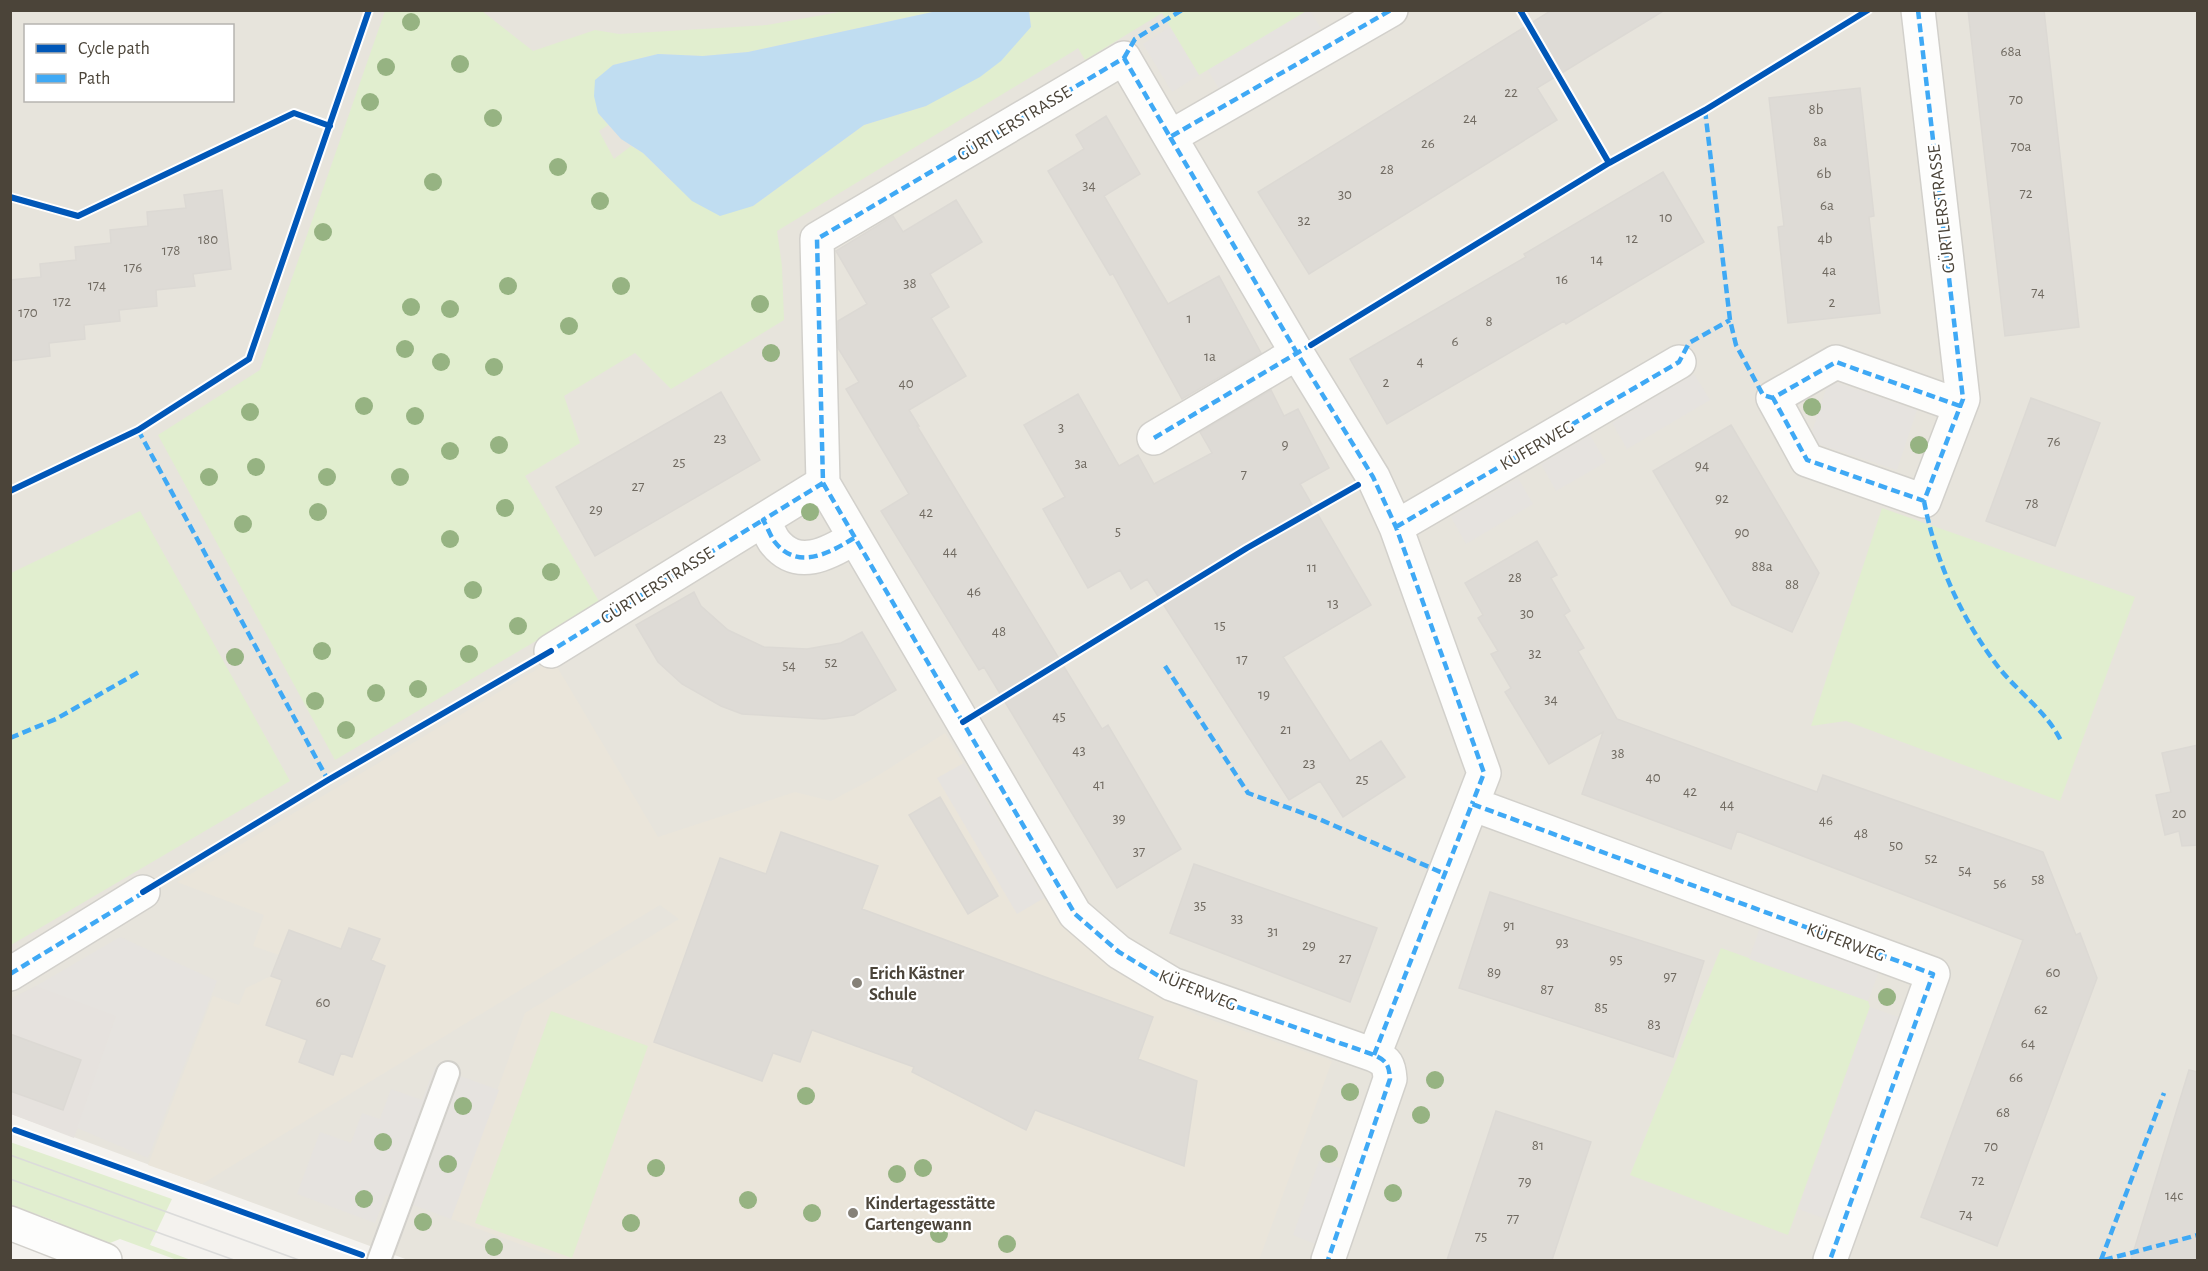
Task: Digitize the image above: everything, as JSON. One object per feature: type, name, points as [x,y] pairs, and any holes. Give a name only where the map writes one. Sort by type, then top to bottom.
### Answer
[{"type":"street","name":"GÜRTLERSTRASSE","points":[[1917,10],[1963,399],[1924,501],[1806,460],[1773,398],[1836,362],[1959,406]]},
{"type":"street","points":[[1328,1260],[1390,1079],[1389,1066],[1384,1059],[1374,1055],[1484,773],[1396,527],[1373,477],[1297,354],[1170,137],[1390,11]]},
{"type":"street","name":"GÜRTLERSTRASSE","points":[[963,722],[823,483],[817,239],[1124,58],[1170,137]]},
{"type":"street","points":[[1154,438],[1297,354]]},
{"type":"street","name":"KÜFERWEG","points":[[1396,527],[1679,362]]},
{"type":"street","name":"GÜRTLERSTRASSE","points":[[551,651],[823,483]]},
{"type":"street","points":[[763,520],[774,541],[794,557],[816,557],[835,550],[854,538]]},
{"type":"street","name":"KÜFERWEG","points":[[963,722],[1075,914],[1119,952],[1172,984],[1374,1055]]},
{"type":"street","name":"KÜFERWEG","points":[[1472,804],[1933,974],[1830,1260]]},
{"type":"street","points":[[10,974],[142,892]]},
{"type":"street","points":[[10,1223],[105,1260]]},
{"type":"lane","points":[[379,1260],[448,1073]]},
{"type":"shaded area","points":[[1308,10],[1321,28],[1219,89],[1208,70]]},
{"type":"shaded area","points":[[10,11],[2197,11],[2197,1260],[408,1260],[11,1114]]},
{"type":"shaded area","points":[[1170,27],[1199,75],[1172,92],[1143,44]]},
{"type":"shaded area","points":[[1694,374],[1710,400],[1627,449],[1612,423]]},
{"type":"shaded area","points":[[1829,380],[1917,410],[1897,470],[1809,441]]},
{"type":"shaded area","points":[[1590,435],[1606,462],[1556,491],[1541,464]]},
{"type":"shaded area","points":[[1518,478],[1533,504],[1466,544],[1451,517]]},
{"type":"shaded area","name":"Erich Kästner Schule","points":[[553,660],[658,837],[795,792],[831,801],[874,778],[945,733],[1044,898],[1092,951],[1115,969],[1197,1015],[1332,1061],[1259,1260],[563,1260],[451,1219],[525,1013],[679,919],[660,905],[202,1184],[148,1165],[213,996],[239,1005],[246,988],[271,976],[279,955],[253,946],[264,915],[177,882]]},
{"type":"shaded area","points":[[964,763],[1044,898],[1017,914],[937,778]]},
{"type":"shaded area","points":[[1760,928],[1879,971],[1868,1001],[1749,959]]},
{"type":"shaded area","points":[[120,937],[217,981],[148,1158],[77,1128],[116,1016],[36,986]]},
{"type":"shaded area","points":[[36,986],[116,1016],[74,1138],[11,1114],[10,999]]},
{"type":"shaded area","points":[[1870,1007],[1901,1018],[1829,1220],[1798,1209]]},
{"type":"shaded area","points":[[435,1067],[499,1090],[451,1219],[386,1195],[375,1223],[297,1194],[320,1132],[351,1143],[362,1113],[380,1119],[391,1089],[422,1100]]},
{"type":"shaded area","points":[[1319,1161],[1346,1170],[1318,1245],[1293,1235]]},
{"type":"green space","points":[[385,11],[482,11],[533,51],[595,30],[619,34],[767,25],[845,11],[937,11],[748,52],[703,56],[658,54],[613,65],[598,113],[608,125],[599,131],[614,159],[631,146],[643,153],[671,181],[753,206],[864,125],[926,106],[1031,27],[1029,11],[1308,11],[1199,75],[1162,13],[1085,60],[1078,48],[777,231],[782,266],[784,320],[671,389],[635,353],[564,396],[580,443],[525,476],[600,603],[335,760],[158,435],[260,370]]},
{"type":"green space","points":[[1882,508],[2135,597],[2060,801],[1846,721],[1811,726]]},
{"type":"green space","points":[[140,511],[290,781],[11,945],[11,573]]},
{"type":"green space","points":[[1721,948],[1868,1001],[1870,1007],[1788,1235],[1630,1175]]},
{"type":"green space","points":[[551,1011],[648,1046],[572,1258],[475,1223]]},
{"type":"green space","points":[[10,1142],[172,1199],[150,1245],[191,1260],[177,1260],[120,1239],[100,1247],[63,1232],[58,1222],[11,1205]]},
{"type":"water","points":[[937,11],[1029,11],[1031,27],[1001,61],[980,77],[926,106],[864,125],[753,206],[720,216],[692,201],[643,153],[621,139],[598,113],[594,96],[595,80],[613,65],[658,54],[703,56],[748,52]]},
{"type":"building","points":[[1552,10],[1665,10],[1537,88],[1557,120],[1309,274],[1258,192]]},
{"type":"building","points":[[1968,10],[2044,10],[2079,327],[2005,336]]},
{"type":"building","points":[[1860,88],[1874,216],[1869,217],[1880,313],[1788,323],[1778,227],[1784,226],[1769,98]]},
{"type":"building","points":[[1106,116],[1140,174],[1104,196],[1168,304],[1219,276],[1261,353],[1182,399],[1113,274],[1110,275],[1048,171],[1084,149],[1076,135]]},
{"type":"building","points":[[1663,172],[1704,242],[1566,324],[1564,321],[1387,424],[1350,359],[1526,257],[1524,254]]},
{"type":"building","points":[[222,190],[231,269],[193,274],[195,286],[156,290],[157,306],[119,310],[120,321],[84,325],[85,339],[49,343],[50,356],[10,361],[10,280],[41,277],[40,264],[76,260],[75,247],[111,243],[110,230],[148,226],[147,212],[186,208],[184,195]]},
{"type":"building","points":[[956,200],[982,242],[930,274],[949,307],[931,318],[966,376],[909,410],[1102,729],[1108,725],[1181,849],[1117,888],[984,667],[979,670],[881,511],[909,494],[846,389],[859,382],[838,348],[838,321],[867,304],[836,251],[893,216],[903,232]]},
{"type":"building","points":[[1271,390],[1284,416],[1298,409],[1329,468],[1300,484],[1371,605],[1283,657],[1350,761],[1381,741],[1405,777],[1343,817],[1320,781],[1289,800],[1147,579],[1131,589],[1120,570],[1088,588],[1043,509],[1065,497],[1024,425],[1078,394],[1119,466],[1138,455],[1154,484],[1212,453],[1200,432]]},
{"type":"building","points":[[721,392],[760,460],[595,556],[556,487]]},
{"type":"building","points":[[2031,398],[2100,423],[2055,546],[1986,521]]},
{"type":"building","points":[[1731,425],[1819,573],[1792,632],[1732,605],[1653,471]]},
{"type":"building","points":[[1537,541],[1557,575],[1551,578],[1570,611],[1564,615],[1584,648],[1578,651],[1617,719],[1817,792],[1823,775],[2043,852],[2076,935],[2080,933],[2097,978],[1997,1246],[1921,1217],[2023,940],[1737,831],[1731,849],[1582,794],[1603,732],[1549,764],[1505,692],[1511,688],[1491,654],[1498,651],[1478,618],[1483,615],[1465,583]]},
{"type":"building","points":[[694,592],[701,606],[728,630],[764,647],[807,649],[841,643],[862,632],[896,690],[854,715],[824,719],[742,714],[721,706],[682,684],[658,662],[636,625]]},
{"type":"building","points":[[2198,745],[2198,845],[2182,846],[2179,831],[2165,835],[2156,795],[2171,792],[2162,753]]},
{"type":"building","points":[[940,797],[998,896],[968,914],[909,815]]},
{"type":"building","points":[[781,832],[878,866],[862,909],[1153,1017],[1138,1059],[1197,1081],[1184,1166],[1035,1110],[1026,1130],[912,1072],[914,1067],[812,1030],[800,1062],[773,1053],[762,1081],[654,1042],[720,858],[766,874]]},
{"type":"building","points":[[1194,864],[1377,928],[1350,1002],[1170,933]]},
{"type":"building","points":[[1490,892],[1704,961],[1673,1057],[1459,988]]},
{"type":"building","points":[[349,928],[380,939],[371,960],[385,966],[352,1057],[341,1053],[333,1075],[299,1062],[307,1040],[266,1025],[282,980],[271,976],[289,930],[341,949]]},
{"type":"building","points":[[10,1034],[81,1060],[63,1110],[10,1091]]},
{"type":"building","points":[[2189,1070],[2198,1072],[2198,1260],[2131,1260]]},
{"type":"building","points":[[1496,1111],[1591,1142],[1552,1260],[1447,1260]]},
{"type":"tram line","points":[[10,1155],[299,1260]]},
{"type":"tram line","points":[[10,1179],[234,1260]]},
{"type":"marked path","points":[[1124,58],[1135,39],[1182,10]]},
{"type":"marked path","points":[[854,538],[823,554],[803,557],[783,550],[774,541],[763,520],[823,483],[817,239],[1124,58],[1170,137],[1391,10]]},
{"type":"marked path","points":[[1918,10],[1963,399],[1924,501],[1807,460],[1773,398],[1836,362],[1960,406]]},
{"type":"marked path","points":[[1705,110],[1730,320],[1736,345],[1763,395],[1773,398]]},
{"type":"marked path","points":[[1170,137],[1373,477],[1396,527],[1484,773],[1472,804]]},
{"type":"marked path","points":[[1396,527],[1679,362],[1689,343],[1730,320]]},
{"type":"marked path","points":[[1154,438],[1314,343]]},
{"type":"marked path","points":[[138,430],[328,780]]},
{"type":"marked path","points":[[823,483],[1075,914],[1119,952],[1172,984],[1374,1055],[1386,1064],[1390,1079],[1328,1260]]},
{"type":"marked path","points":[[1924,501],[1942,565],[1960,607],[1996,664],[2039,710],[2061,741]]},
{"type":"marked path","points":[[546,654],[763,520]]},
{"type":"marked path","points":[[1165,666],[1248,793],[1319,819],[1445,874]]},
{"type":"marked path","points":[[10,738],[56,719],[139,672]]},
{"type":"marked path","points":[[1374,1055],[1472,804],[1933,974],[1830,1260]]},
{"type":"marked path","points":[[10,974],[146,891]]},
{"type":"marked path","points":[[2101,1260],[2164,1093]]},
{"type":"marked path","points":[[2104,1260],[2198,1235]]},
{"type":"cycle path","points":[[10,491],[138,430],[249,359],[369,10]]},
{"type":"cycle path","points":[[1520,10],[1609,163]]},
{"type":"cycle path","points":[[1311,345],[1609,163],[1705,110],[1868,10]]},
{"type":"cycle path","points":[[10,197],[78,216],[294,113],[330,126]]},
{"type":"cycle path","points":[[963,722],[1247,548],[1358,485]]},
{"type":"cycle path","points":[[143,892],[328,780],[551,651]]},
{"type":"cycle path","points":[[15,1130],[362,1255]]},
{"type":"place","name":"Erich Kästner Schule","points":[[857,983]]},
{"type":"place","name":"Kindertagesstätte Gartengewann","points":[[853,1213]]}]
